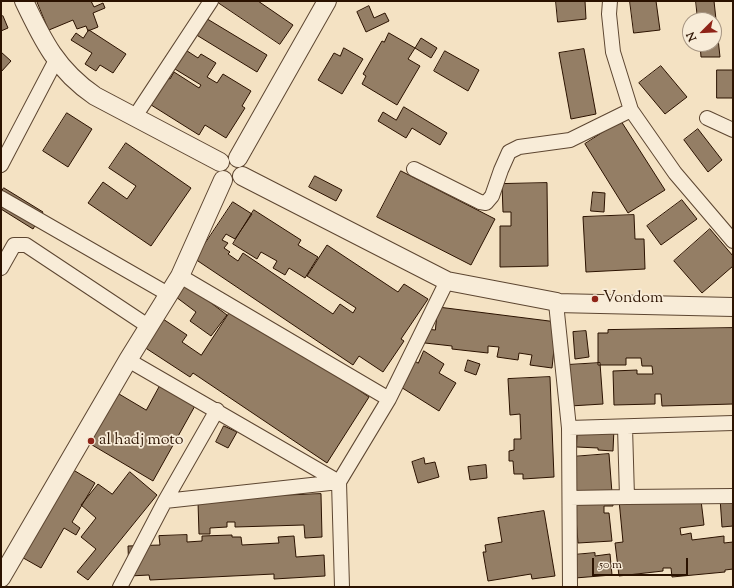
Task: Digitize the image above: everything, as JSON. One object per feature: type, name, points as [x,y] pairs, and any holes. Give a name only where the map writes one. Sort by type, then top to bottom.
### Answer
[{"type":"street","points":[[24,1],[45,45],[56,60],[80,86],[134,118],[220,162]]},
{"type":"street","points":[[134,118],[212,1]]},
{"type":"street","points":[[238,158],[327,1]]},
{"type":"street","points":[[610,1],[609,14],[614,52],[631,110],[675,173],[733,241]]},
{"type":"street","points":[[1,165],[56,60]]},
{"type":"street","points":[[414,169],[480,202],[486,203],[492,196],[509,152],[519,147],[570,140],[631,110]]},
{"type":"street","points":[[707,118],[733,130]]},
{"type":"street","points":[[229,156],[238,158],[244,166],[242,176],[234,182],[223,180],[218,170],[220,162],[229,156]]},
{"type":"street","points":[[242,176],[447,280],[558,302],[556,303],[569,428],[570,587]]},
{"type":"street","points":[[3,568],[148,326],[180,276],[223,180]]},
{"type":"street","points":[[1,198],[168,294]]},
{"type":"street","points":[[1,268],[14,246],[26,245],[148,326]]},
{"type":"street","points":[[180,276],[389,399]]},
{"type":"street","points":[[342,587],[339,482],[389,399],[447,280]]},
{"type":"street","points":[[556,303],[733,307]]},
{"type":"street","points":[[128,360],[217,410],[339,482]]},
{"type":"street","points":[[120,587],[165,501],[217,410]]},
{"type":"street","points":[[569,428],[733,423]]},
{"type":"street","points":[[625,427],[627,497]]},
{"type":"street","points":[[165,501],[339,482]]},
{"type":"street","points":[[570,498],[733,496]]},
{"type":"building","points":[[37,1],[91,1],[94,7],[103,3],[105,8],[93,13],[98,27],[88,31],[86,26],[77,29],[73,20],[49,30]]},
{"type":"building","points":[[216,1],[258,1],[293,25],[280,44]]},
{"type":"building","points":[[556,1],[585,1],[586,19],[558,22]]},
{"type":"building","points":[[630,1],[656,1],[660,30],[634,33]]},
{"type":"building","points":[[696,1],[714,1],[715,12],[697,12]]},
{"type":"building","points":[[369,6],[374,18],[385,13],[389,21],[366,32],[357,12]]},
{"type":"building","points":[[199,14],[267,55],[257,72],[190,31]]},
{"type":"building","points":[[3,16],[8,28],[1,31],[1,17]]},
{"type":"building","points":[[89,30],[126,54],[113,73],[100,65],[96,71],[85,64],[92,53],[71,40],[76,33],[83,38]]},
{"type":"building","points":[[389,33],[415,48],[408,59],[420,66],[397,105],[362,84],[366,76],[363,74],[382,41],[384,42]]},
{"type":"building","points":[[421,38],[437,48],[431,58],[415,48]]},
{"type":"building","points":[[181,47],[198,58],[201,54],[216,63],[207,77],[217,83],[223,74],[251,91],[242,106],[245,108],[226,138],[205,125],[199,135],[148,103],[165,76],[170,79],[174,72],[199,88],[201,85],[170,66]]},
{"type":"building","points":[[344,48],[363,59],[342,94],[318,80],[334,53],[340,56]]},
{"type":"building","points":[[584,49],[596,114],[571,119],[559,53]]},
{"type":"building","points":[[445,51],[479,70],[468,91],[434,71]]},
{"type":"building","points":[[1,52],[11,61],[1,72]]},
{"type":"building","points":[[701,52],[719,52],[720,57],[701,57]]},
{"type":"building","points":[[661,66],[687,97],[665,114],[639,83]]},
{"type":"building","points":[[717,70],[733,70],[733,98],[717,98]]},
{"type":"building","points":[[404,107],[447,133],[440,145],[412,128],[406,138],[378,121],[383,112],[396,120]]},
{"type":"building","points":[[67,113],[92,129],[68,167],[43,151]]},
{"type":"building","points":[[621,121],[665,190],[628,213],[585,144]]},
{"type":"building","points":[[698,129],[722,160],[708,172],[684,140]]},
{"type":"building","points":[[126,143],[191,188],[151,246],[88,203],[103,182],[127,199],[136,186],[109,168]]},
{"type":"building","points":[[401,171],[495,219],[471,265],[377,217]]},
{"type":"building","points":[[315,176],[342,190],[336,201],[309,187]]},
{"type":"building","points":[[547,183],[548,266],[500,267],[500,226],[511,226],[511,212],[503,212],[502,184]]},
{"type":"building","points":[[4,188],[43,212],[33,229],[1,209],[1,192]]},
{"type":"building","points":[[593,192],[605,193],[604,212],[591,211]]},
{"type":"building","points":[[682,200],[697,219],[661,245],[647,226]]},
{"type":"building","points":[[233,202],[252,214],[235,239],[226,234],[222,240],[228,243],[224,248],[230,252],[228,254],[238,261],[243,253],[333,314],[340,304],[353,313],[356,308],[307,276],[327,245],[398,292],[404,284],[428,299],[401,339],[404,341],[383,372],[359,356],[353,365],[195,259]]},
{"type":"building","points":[[254,210],[301,240],[298,245],[318,257],[305,278],[289,268],[285,275],[273,268],[277,261],[261,252],[257,259],[233,244]]},
{"type":"building","points":[[634,215],[635,239],[644,239],[645,269],[586,272],[583,217]]},
{"type":"building","points":[[710,229],[733,256],[733,266],[702,293],[674,261]]},
{"type":"building","points":[[186,284],[227,315],[211,336],[190,321],[196,312],[176,297]]},
{"type":"building","points":[[234,306],[369,397],[327,463],[193,373],[190,377],[141,345],[160,317],[187,335],[182,342],[201,355]]},
{"type":"building","points":[[438,307],[557,322],[552,368],[530,365],[532,355],[519,353],[518,360],[497,357],[499,347],[488,346],[488,353],[452,349],[452,346],[425,343],[426,329],[435,330]]},
{"type":"building","points":[[733,328],[733,404],[662,406],[661,394],[655,394],[655,404],[614,405],[613,371],[637,370],[637,374],[653,374],[652,366],[642,366],[641,358],[626,358],[626,365],[598,365],[598,333],[608,333],[608,330]]},
{"type":"building","points":[[586,331],[589,357],[575,359],[573,332]]},
{"type":"building","points":[[424,351],[444,364],[439,373],[456,383],[439,411],[396,384],[411,359],[418,363]]},
{"type":"building","points":[[468,360],[480,364],[476,375],[465,371]]},
{"type":"building","points":[[600,363],[603,404],[570,406],[567,365]]},
{"type":"building","points":[[550,377],[554,477],[523,479],[523,474],[514,474],[513,461],[509,461],[509,451],[514,450],[514,439],[521,439],[520,414],[510,415],[508,379]]},
{"type":"building","points":[[161,384],[196,404],[153,481],[82,439],[114,391],[146,410]]},
{"type":"building","points":[[224,426],[237,432],[228,448],[216,442]]},
{"type":"building","points":[[578,427],[614,428],[613,451],[598,450],[598,448],[577,447]]},
{"type":"building","points":[[609,454],[613,506],[604,506],[604,513],[609,513],[612,541],[578,543],[571,457]]},
{"type":"building","points":[[424,458],[425,464],[435,462],[439,477],[418,483],[412,462]]},
{"type":"building","points":[[486,465],[487,478],[470,480],[468,467]]},
{"type":"building","points":[[70,468],[95,483],[72,522],[80,528],[76,535],[64,528],[41,568],[18,555]]},
{"type":"building","points":[[130,472],[157,495],[88,580],[77,572],[96,549],[81,537],[96,518],[81,505],[98,484],[112,494]]},
{"type":"building","points":[[700,492],[704,525],[680,528],[681,535],[691,533],[692,540],[724,536],[724,543],[733,542],[733,569],[725,570],[725,572],[672,577],[671,568],[663,568],[663,571],[619,576],[615,543],[623,542],[619,500]]},
{"type":"building","points":[[321,494],[322,537],[305,538],[304,525],[235,527],[235,522],[227,522],[227,527],[210,528],[210,534],[199,534],[198,502],[217,498]]},
{"type":"building","points":[[733,497],[733,526],[722,527],[720,498]]},
{"type":"building","points":[[544,511],[555,576],[532,579],[531,574],[488,581],[483,552],[486,552],[485,545],[502,542],[498,518]]},
{"type":"building","points":[[187,535],[187,542],[202,541],[202,536],[232,535],[232,537],[241,537],[242,545],[279,543],[278,537],[294,536],[296,557],[324,555],[325,576],[274,579],[274,574],[150,580],[149,575],[129,576],[128,546],[160,545],[159,536]]},
{"type":"building","points":[[595,553],[595,556],[610,554],[612,575],[575,578],[573,555]]},
{"type":"place","name":"Vondom","points":[[595,299]]},
{"type":"place","name":"al hadj moto","points":[[91,441]]}]
